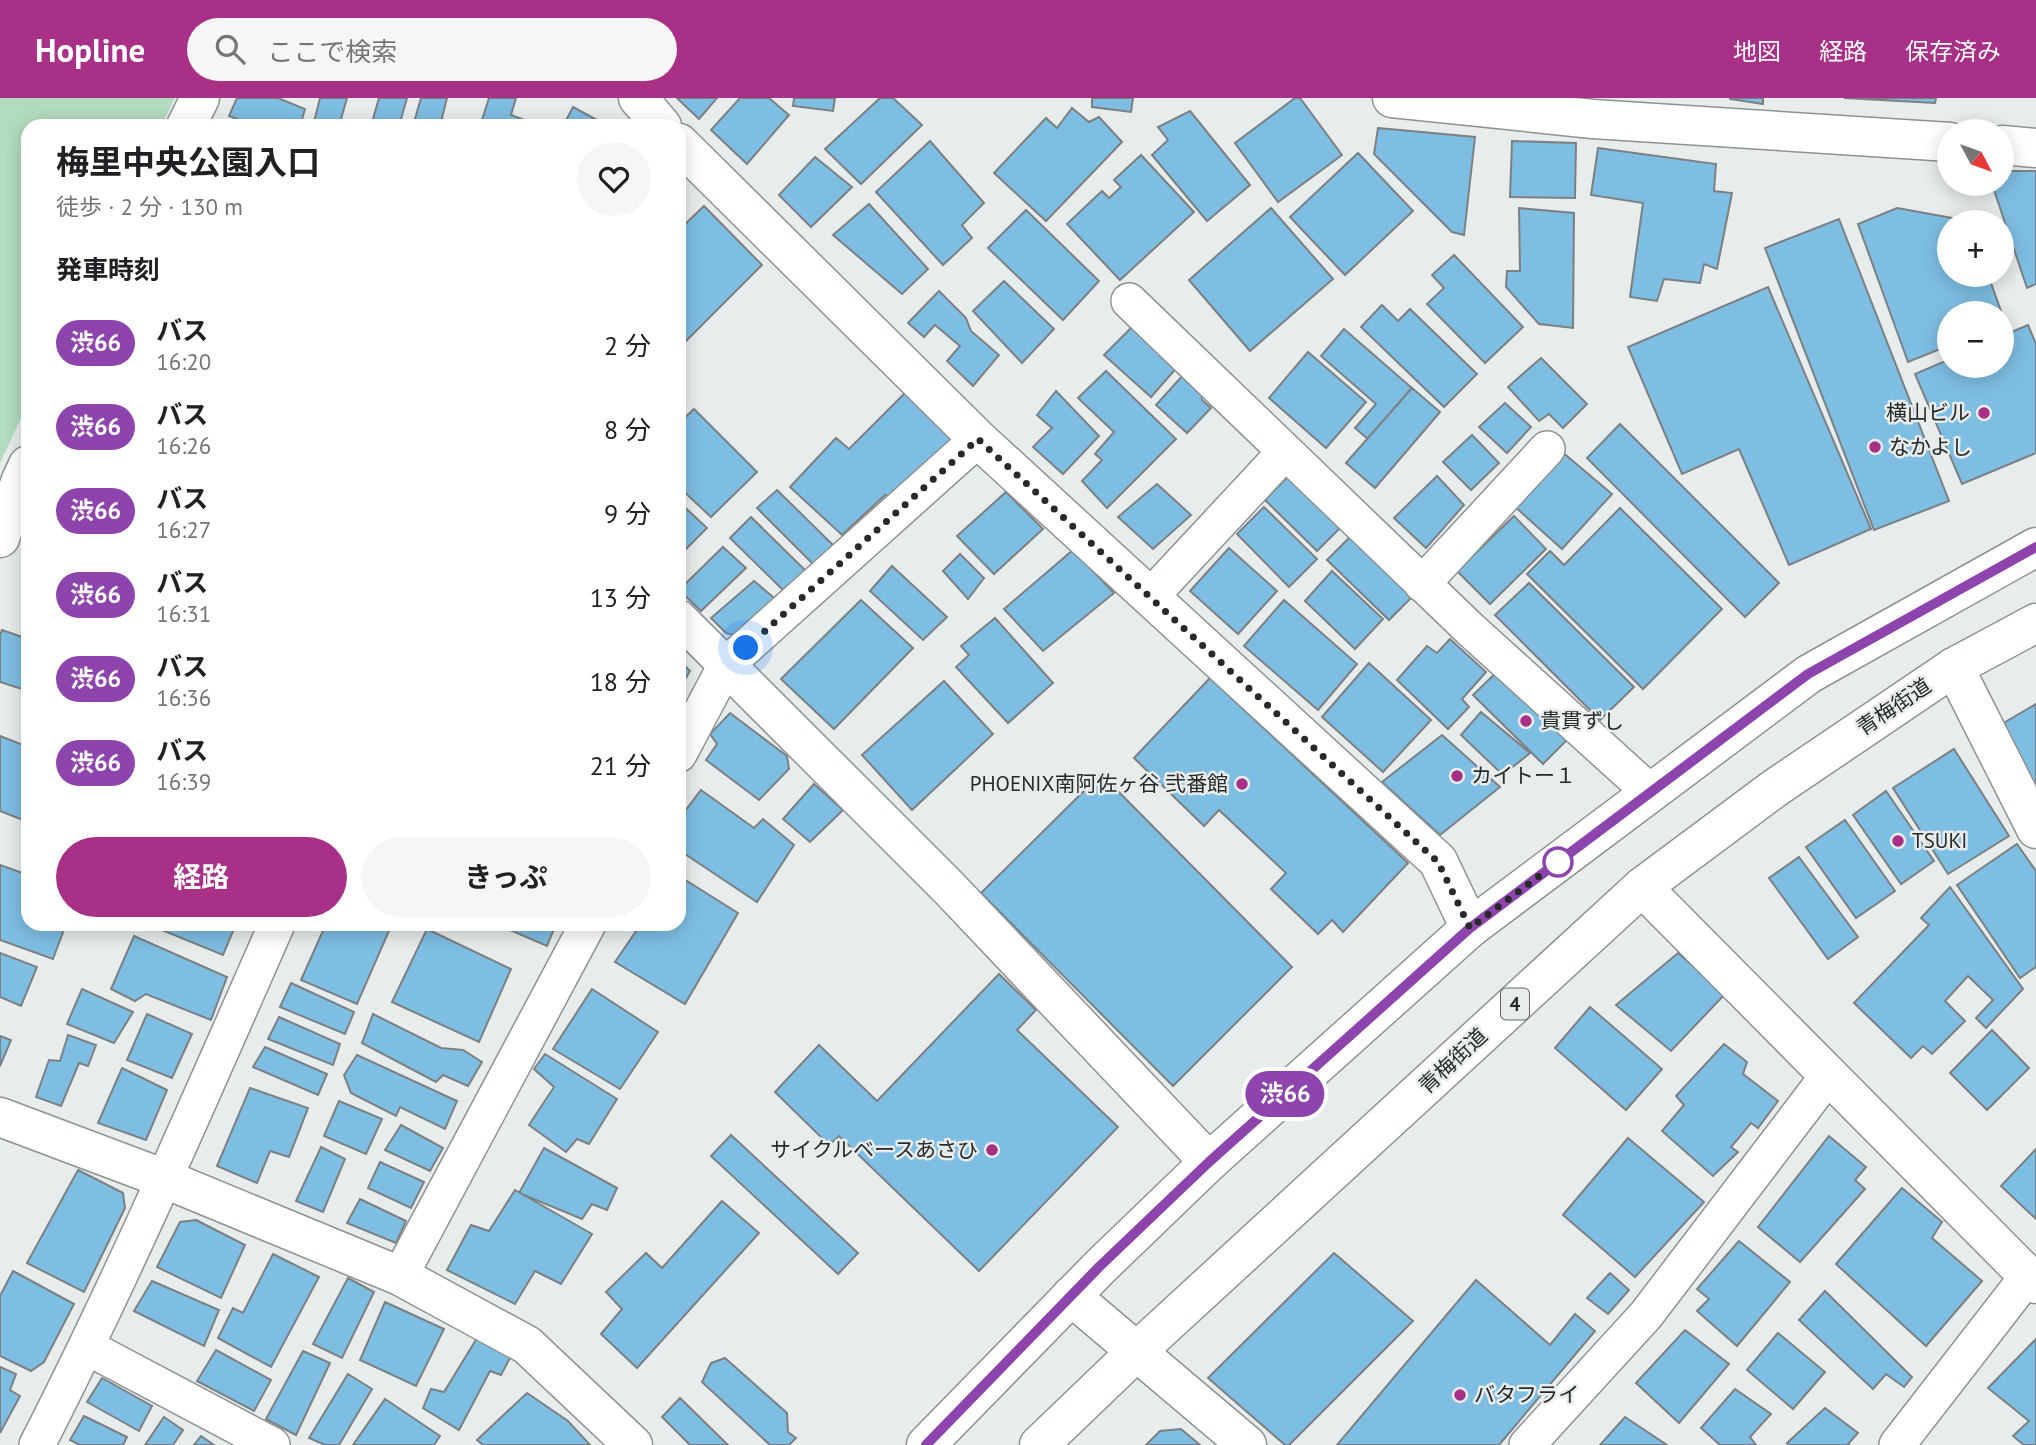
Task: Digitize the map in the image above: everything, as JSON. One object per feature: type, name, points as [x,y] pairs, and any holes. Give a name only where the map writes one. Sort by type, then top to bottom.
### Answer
[{"type":"street","points":[[190,119],[200,98]]},
{"type":"street","points":[[638,98],[656,119]]},
{"type":"street","points":[[1392,98],[1593,108],[1937,141]]},
{"type":"street","points":[[2014,146],[2036,148]]},
{"type":"street","points":[[686,150],[978,439],[1438,862],[1470,928]]},
{"type":"street","points":[[0,538],[21,480]]},
{"type":"street","points":[[926,1445],[1071,1296],[1209,1162],[1470,928],[1808,674],[2036,547]]},
{"type":"street","name":"青梅街道","points":[[1040,1445],[1136,1352],[1642,887],[1775,788],[1954,667],[2036,623]]},
{"type":"street","points":[[726,665],[950,888],[1209,1162]]},
{"type":"street","points":[[1954,667],[2036,829]]},
{"type":"street","points":[[1642,887],[2032,1280]]},
{"type":"street","points":[[0,1117],[165,1178],[400,1276],[527,1345],[633,1445]]},
{"type":"street","points":[[1071,1296],[1247,1445]]},
{"type":"lane","points":[[1129,301],[1422,584],[1651,793]]},
{"type":"lane","points":[[686,741],[726,665],[978,439]]},
{"type":"lane","points":[[1422,584],[1547,449]]},
{"type":"lane","points":[[1150,597],[1285,452]]},
{"type":"lane","points":[[686,625],[726,665]]},
{"type":"lane","points":[[37,1445],[87,1347],[165,1178],[274,931]]},
{"type":"lane","points":[[400,1276],[584,931]]},
{"type":"lane","points":[[1527,1445],[1646,1315],[1828,1076]]},
{"type":"lane","points":[[1897,1445],[2032,1280]]},
{"type":"lane","points":[[87,1347],[272,1445]]},
{"type":"green space","points":[[0,98],[175,98],[164,119],[21,119],[21,418],[0,463]]},
{"type":"building","points":[[237,98],[278,98],[305,109],[302,119],[237,119],[229,116]]},
{"type":"building","points":[[320,98],[347,98],[341,119],[315,119]]},
{"type":"building","points":[[379,98],[407,98],[401,119],[373,119]]},
{"type":"building","points":[[421,98],[447,98],[442,119],[415,119]]},
{"type":"building","points":[[489,98],[516,98],[511,115],[522,119],[482,119]]},
{"type":"building","points":[[677,98],[717,98],[699,119]]},
{"type":"building","points":[[740,98],[769,98],[789,115],[747,164],[711,130]]},
{"type":"building","points":[[794,98],[835,98],[833,111],[793,106]]},
{"type":"building","points":[[880,98],[893,98],[922,125],[861,184],[825,149]]},
{"type":"building","points":[[1092,98],[1133,98],[1131,112],[1092,107]]},
{"type":"building","points":[[1295,98],[1300,98],[1342,155],[1278,202],[1235,143]]},
{"type":"building","points":[[1763,98],[1763,104],[1730,99]]},
{"type":"building","points":[[1844,98],[1936,98],[1935,103]]},
{"type":"building","points":[[573,107],[595,119],[567,119]]},
{"type":"building","points":[[1072,108],[1089,122],[1099,117],[1122,142],[1046,221],[994,173],[1046,118],[1057,128]]},
{"type":"building","points":[[1190,111],[1250,185],[1207,221],[1152,155],[1168,140],[1158,127]]},
{"type":"building","points":[[1378,128],[1475,137],[1464,235],[1452,232],[1374,154]]},
{"type":"building","points":[[930,141],[984,203],[962,225],[972,238],[943,265],[876,192]]},
{"type":"building","points":[[1512,141],[1576,143],[1575,198],[1510,197]]},
{"type":"building","points":[[1598,148],[1716,164],[1714,191],[1732,193],[1717,269],[1704,264],[1700,283],[1664,279],[1657,301],[1630,297],[1643,203],[1591,195]]},
{"type":"building","points":[[1358,153],[1413,211],[1345,275],[1290,217]]},
{"type":"building","points":[[1141,155],[1194,212],[1120,280],[1067,224],[1102,191],[1109,198],[1121,187],[1114,180]]},
{"type":"building","points":[[815,157],[852,187],[811,227],[779,195]]},
{"type":"building","points":[[2014,171],[2036,171],[2036,284],[2027,288],[2014,249],[2014,210],[2001,210],[1996,196],[2014,196]]},
{"type":"building","points":[[869,204],[928,269],[902,294],[833,235]]},
{"type":"building","points":[[704,206],[762,265],[686,341],[686,223]]},
{"type":"building","points":[[1271,208],[1333,279],[1250,351],[1189,280]]},
{"type":"building","points":[[1519,208],[1574,213],[1573,328],[1539,324],[1506,287],[1507,271],[1520,271]]},
{"type":"building","points":[[1897,208],[1937,215],[1937,287],[1992,287],[1998,301],[1937,301],[1937,350],[1908,362],[1858,224]]},
{"type":"building","points":[[1026,210],[1099,281],[1063,320],[988,248]]},
{"type":"building","points":[[1839,219],[1949,501],[1874,530],[1765,248]]},
{"type":"building","points":[[1454,255],[1523,327],[1485,363],[1427,304],[1444,288],[1432,275]]},
{"type":"building","points":[[1004,281],[1054,329],[1022,363],[973,311]]},
{"type":"building","points":[[1768,287],[1871,529],[1789,565],[1739,449],[1682,474],[1628,347]]},
{"type":"building","points":[[939,291],[966,318],[971,331],[999,355],[973,386],[947,361],[960,346],[935,325],[924,337],[908,323]]},
{"type":"building","points":[[1382,305],[1398,321],[1410,309],[1477,374],[1444,407],[1361,327]]},
{"type":"building","points":[[1136,323],[1179,365],[1151,397],[1104,355]]},
{"type":"building","name":"横山ビル","points":[[2028,325],[2036,344],[2036,453],[1962,484],[1915,374],[1937,365],[1937,378],[2014,378],[2014,331]]},
{"type":"building","points":[[1344,329],[1412,388],[1368,439],[1355,428],[1376,404],[1321,356]]},
{"type":"building","points":[[1308,352],[1366,402],[1326,448],[1269,398]]},
{"type":"building","points":[[1541,358],[1587,404],[1563,428],[1549,414],[1539,421],[1508,387]]},
{"type":"building","points":[[1106,371],[1176,439],[1107,508],[1082,481],[1102,460],[1095,454],[1114,432],[1078,398]]},
{"type":"building","points":[[1185,373],[1201,387],[1202,400],[1211,408],[1187,433],[1156,405]]},
{"type":"building","points":[[1412,388],[1440,412],[1375,488],[1346,463]]},
{"type":"building","points":[[908,390],[957,436],[893,499],[885,495],[842,535],[790,487],[836,438],[849,449]]},
{"type":"building","points":[[1056,391],[1099,436],[1063,474],[1033,447],[1052,428],[1037,415]]},
{"type":"building","points":[[1505,403],[1531,427],[1507,453],[1479,427]]},
{"type":"building","points":[[694,409],[757,472],[711,517],[686,494],[686,416]]},
{"type":"building","points":[[1620,424],[1779,583],[1745,617],[1587,458]]},
{"type":"building","points":[[1472,435],[1499,463],[1471,490],[1443,462]]},
{"type":"building","points":[[1561,451],[1612,494],[1562,549],[1513,505]]},
{"type":"building","points":[[1289,475],[1341,527],[1317,551],[1265,500]]},
{"type":"building","points":[[1437,476],[1464,505],[1426,548],[1394,518]]},
{"type":"building","points":[[1157,484],[1191,515],[1153,549],[1118,517]]},
{"type":"building","points":[[777,490],[833,545],[816,567],[757,508]]},
{"type":"building","points":[[1006,492],[1043,529],[994,574],[957,536]]},
{"type":"building","points":[[1264,507],[1317,559],[1289,587],[1237,534]]},
{"type":"building","points":[[686,508],[707,528],[686,549]]},
{"type":"building","points":[[1620,508],[1722,609],[1643,689],[1527,574],[1550,551],[1564,565]]},
{"type":"building","points":[[1514,516],[1546,549],[1490,604],[1457,571]]},
{"type":"building","points":[[751,517],[806,571],[787,594],[730,538]]},
{"type":"building","points":[[1353,534],[1415,594],[1389,620],[1327,560]]},
{"type":"building","points":[[723,547],[746,568],[701,611],[686,597],[686,583]]},
{"type":"building","points":[[1229,548],[1277,591],[1238,634],[1190,591]]},
{"type":"building","points":[[1073,550],[1114,593],[1043,651],[1004,609]]},
{"type":"building","points":[[960,554],[984,578],[968,599],[943,571]]},
{"type":"building","points":[[892,566],[947,617],[923,640],[870,591]]},
{"type":"building","points":[[1332,571],[1383,619],[1355,649],[1305,601]]},
{"type":"building","points":[[754,581],[779,602],[741,637],[726,633],[711,618]]},
{"type":"building","points":[[1529,583],[1634,687],[1600,720],[1495,615]]},
{"type":"building","points":[[861,600],[913,648],[834,729],[781,679]]},
{"type":"building","points":[[1284,600],[1357,664],[1318,710],[1244,646]]},
{"type":"building","points":[[995,618],[1053,683],[1008,723],[956,667],[969,655],[961,646]]},
{"type":"building","points":[[2,630],[21,637],[21,689],[0,682]]},
{"type":"building","points":[[1450,639],[1486,672],[1462,699],[1469,707],[1448,729],[1397,680],[1427,646],[1437,653]]},
{"type":"building","points":[[1369,663],[1431,720],[1383,772],[1322,717]]},
{"type":"building","points":[[1501,668],[1570,737],[1543,764],[1473,695]]},
{"type":"building","name":"PHOENIX南阿佐ヶ谷 弐番館","points":[[1210,678],[1408,863],[1343,932],[1332,920],[1318,934],[1271,889],[1286,873],[1219,810],[1204,826],[1134,758]]},
{"type":"building","points":[[944,681],[993,734],[912,810],[862,755]]},
{"type":"building","points":[[2036,704],[2036,791],[2000,725]]},
{"type":"building","points":[[1481,712],[1530,753],[1503,775],[1461,735]]},
{"type":"building","points":[[730,713],[787,756],[789,769],[759,800],[706,760],[717,744],[710,734]]},
{"type":"building","points":[[1442,735],[1500,787],[1440,835],[1382,782]]},
{"type":"building","points":[[0,736],[21,744],[21,819],[0,811]]},
{"type":"building","points":[[1954,749],[2009,836],[1948,874],[1893,788]]},
{"type":"building","points":[[1101,774],[1292,967],[1173,1086],[981,893]]},
{"type":"building","points":[[814,784],[843,810],[810,842],[783,819]]},
{"type":"building","points":[[701,790],[754,828],[763,819],[794,845],[757,902],[686,855],[686,810]]},
{"type":"building","points":[[1886,791],[1934,861],[1901,884],[1853,815]]},
{"type":"building","points":[[1845,820],[1895,891],[1856,918],[1806,847]]},
{"type":"building","points":[[2017,844],[2036,871],[2036,967],[2020,978],[1957,885]]},
{"type":"building","points":[[1799,857],[1858,937],[1828,959],[1769,878]]},
{"type":"building","points":[[0,865],[21,872],[21,931],[63,931],[53,959],[0,940]]},
{"type":"building","points":[[686,880],[738,913],[685,1004],[615,962],[636,931],[686,931]]},
{"type":"building","points":[[1950,887],[2023,989],[1986,1028],[1976,1018],[1993,1000],[1968,976],[1945,1001],[1965,1021],[1932,1054],[1923,1046],[1911,1058],[1854,1003],[1929,925],[1921,918]]},
{"type":"building","points":[[164,931],[233,931],[223,955]]},
{"type":"building","points":[[323,931],[389,931],[357,1004],[301,980]]},
{"type":"building","points":[[426,931],[431,931],[511,969],[479,1042],[392,1002]]},
{"type":"building","points":[[512,931],[553,931],[547,946]]},
{"type":"building","points":[[134,936],[227,977],[211,1020],[146,994],[135,1001],[111,989]]},
{"type":"building","points":[[0,953],[37,967],[21,1006],[0,997]]},
{"type":"building","points":[[1678,953],[1725,994],[1671,1051],[1616,1005]]},
{"type":"building","points":[[999,974],[1036,1010],[1017,1030],[1118,1127],[979,1271],[839,1136],[829,1145],[775,1092],[819,1045],[877,1101]]},
{"type":"building","points":[[291,983],[354,1012],[345,1034],[280,1007]]},
{"type":"building","points":[[82,989],[133,1012],[114,1043],[67,1024]]},
{"type":"building","points":[[592,989],[658,1032],[620,1089],[553,1049]]},
{"type":"building","points":[[1590,1007],[1662,1069],[1626,1110],[1555,1048]]},
{"type":"building","points":[[147,1014],[192,1034],[172,1078],[127,1060]]},
{"type":"building","points":[[373,1014],[441,1048],[463,1050],[482,1062],[468,1086],[443,1075],[436,1082],[362,1043]]},
{"type":"building","points":[[279,1017],[340,1044],[333,1065],[268,1039]]},
{"type":"building","points":[[1992,1030],[2029,1068],[1987,1110],[1950,1073]]},
{"type":"building","points":[[68,1035],[96,1045],[88,1066],[79,1063],[61,1106],[36,1097],[49,1060],[60,1061]]},
{"type":"building","points":[[0,1036],[11,1040],[0,1066]]},
{"type":"building","points":[[1724,1044],[1747,1062],[1743,1074],[1778,1101],[1758,1128],[1751,1123],[1731,1147],[1738,1152],[1713,1176],[1662,1131],[1684,1105],[1676,1096]]},
{"type":"building","points":[[265,1047],[327,1074],[318,1095],[253,1067]]},
{"type":"building","points":[[545,1054],[617,1099],[589,1144],[577,1139],[566,1152],[529,1125],[554,1087],[534,1069]]},
{"type":"building","points":[[357,1055],[457,1101],[445,1129],[400,1107],[396,1116],[351,1093],[344,1075]]},
{"type":"building","points":[[122,1068],[167,1090],[146,1140],[98,1123]]},
{"type":"building","points":[[250,1088],[308,1108],[289,1157],[270,1151],[257,1183],[217,1166]]},
{"type":"building","points":[[339,1101],[382,1119],[366,1154],[324,1136]]},
{"type":"building","points":[[401,1125],[443,1148],[430,1171],[385,1150]]},
{"type":"building","points":[[731,1135],[858,1253],[838,1274],[711,1156]]},
{"type":"building","points":[[1829,1136],[1866,1167],[1855,1180],[1865,1189],[1800,1262],[1758,1227]]},
{"type":"building","points":[[1628,1138],[1704,1202],[1635,1277],[1563,1215]]},
{"type":"building","points":[[321,1147],[345,1159],[323,1212],[296,1201]]},
{"type":"building","points":[[544,1148],[617,1188],[607,1210],[592,1204],[582,1219],[519,1193]]},
{"type":"building","points":[[2036,1149],[2036,1219],[2001,1186]]},
{"type":"building","points":[[380,1162],[424,1182],[411,1208],[368,1188]]},
{"type":"building","points":[[78,1170],[123,1193],[125,1208],[84,1292],[27,1263]]},
{"type":"building","points":[[1902,1188],[1942,1222],[1932,1238],[1982,1281],[1926,1346],[1836,1264]]},
{"type":"building","points":[[515,1190],[592,1234],[561,1284],[535,1271],[515,1304],[447,1270],[471,1225],[489,1231]]},
{"type":"building","points":[[360,1199],[406,1221],[396,1243],[347,1223]]},
{"type":"building","points":[[722,1201],[759,1233],[637,1368],[601,1334],[622,1309],[606,1292],[646,1253],[662,1268]]},
{"type":"building","points":[[196,1220],[245,1245],[221,1298],[157,1267],[180,1222]]},
{"type":"building","points":[[1739,1241],[1790,1282],[1737,1346],[1697,1311],[1709,1299],[1697,1289]]},
{"type":"building","points":[[1334,1253],[1413,1321],[1289,1445],[1285,1445],[1208,1378]]},
{"type":"building","points":[[273,1254],[319,1277],[271,1367],[218,1338],[233,1308],[243,1313]]},
{"type":"building","points":[[13,1271],[74,1304],[44,1362],[31,1371],[0,1356],[0,1296]]},
{"type":"building","points":[[1610,1273],[1629,1290],[1608,1314],[1587,1298]]},
{"type":"building","points":[[348,1278],[374,1292],[342,1358],[313,1344]]},
{"type":"building","name":"バタフライ","points":[[1476,1280],[1550,1345],[1575,1314],[1595,1331],[1499,1445],[1337,1445]]},
{"type":"building","points":[[152,1281],[219,1310],[204,1346],[134,1311]]},
{"type":"building","points":[[1825,1291],[1912,1377],[1904,1387],[1886,1374],[1873,1389],[1799,1320]]},
{"type":"building","points":[[385,1302],[444,1329],[416,1386],[360,1360]]},
{"type":"building","points":[[1685,1330],[1729,1364],[1679,1423],[1636,1383]]},
{"type":"building","points":[[1778,1333],[1825,1372],[1793,1409],[1747,1370]]},
{"type":"building","points":[[477,1338],[511,1356],[501,1375],[490,1371],[459,1430],[423,1408],[431,1389],[444,1392]]},
{"type":"building","points":[[2036,1339],[2036,1445],[2024,1445],[2013,1436],[2029,1421],[1988,1388]]},
{"type":"building","points":[[216,1350],[271,1380],[254,1411],[197,1381]]},
{"type":"building","points":[[303,1351],[330,1363],[296,1435],[266,1419]]},
{"type":"building","points":[[725,1358],[787,1413],[788,1432],[796,1438],[789,1445],[770,1445],[702,1382],[711,1363]]},
{"type":"building","points":[[0,1367],[16,1374],[10,1390],[20,1396],[0,1433]]},
{"type":"building","points":[[348,1374],[372,1389],[339,1445],[325,1445],[309,1438]]},
{"type":"building","points":[[102,1378],[152,1406],[139,1431],[87,1402]]},
{"type":"building","points":[[1735,1389],[1771,1414],[1750,1437],[1756,1445],[1720,1445],[1701,1428]]},
{"type":"building","points":[[527,1393],[568,1421],[590,1445],[483,1445],[477,1440]]},
{"type":"building","points":[[680,1398],[728,1445],[690,1445],[662,1417]]},
{"type":"building","points":[[385,1399],[440,1436],[434,1445],[353,1445]]},
{"type":"building","points":[[1825,1408],[1858,1433],[1848,1444],[1850,1445],[1787,1443]]},
{"type":"building","points":[[84,1416],[127,1437],[123,1445],[80,1445],[70,1440]]},
{"type":"building","points":[[164,1417],[183,1430],[173,1445],[145,1445]]},
{"type":"building","points":[[1625,1417],[1667,1445],[1600,1445]]},
{"type":"building","points":[[1181,1429],[1200,1445],[1146,1445],[1160,1431]]},
{"type":"building","points":[[201,1436],[214,1445],[194,1445]]},
{"type":"bus line","name":"渋66","points":[[926,1445],[1100,1266],[1209,1162],[1470,928],[1808,674],[2036,547]]},
{"type":"place","name":"横山ビル","points":[[1984,413]]},
{"type":"place","name":"なかよし","points":[[1875,447]]},
{"type":"place","name":"貴貫ずし","points":[[1526,721]]},
{"type":"place","name":"カイトー１","points":[[1457,776]]},
{"type":"place","name":"PHOENIX南阿佐ヶ谷 弐番館","points":[[1242,784]]},
{"type":"place","name":"TSUKI","points":[[1898,841]]},
{"type":"place","name":"サイクルベースあさひ","points":[[992,1150]]},
{"type":"place","name":"バタフライ","points":[[1460,1395]]},
{"type":"route","points":[[746,648],[978,439],[1438,862],[1470,928],[1558,862]]}]
